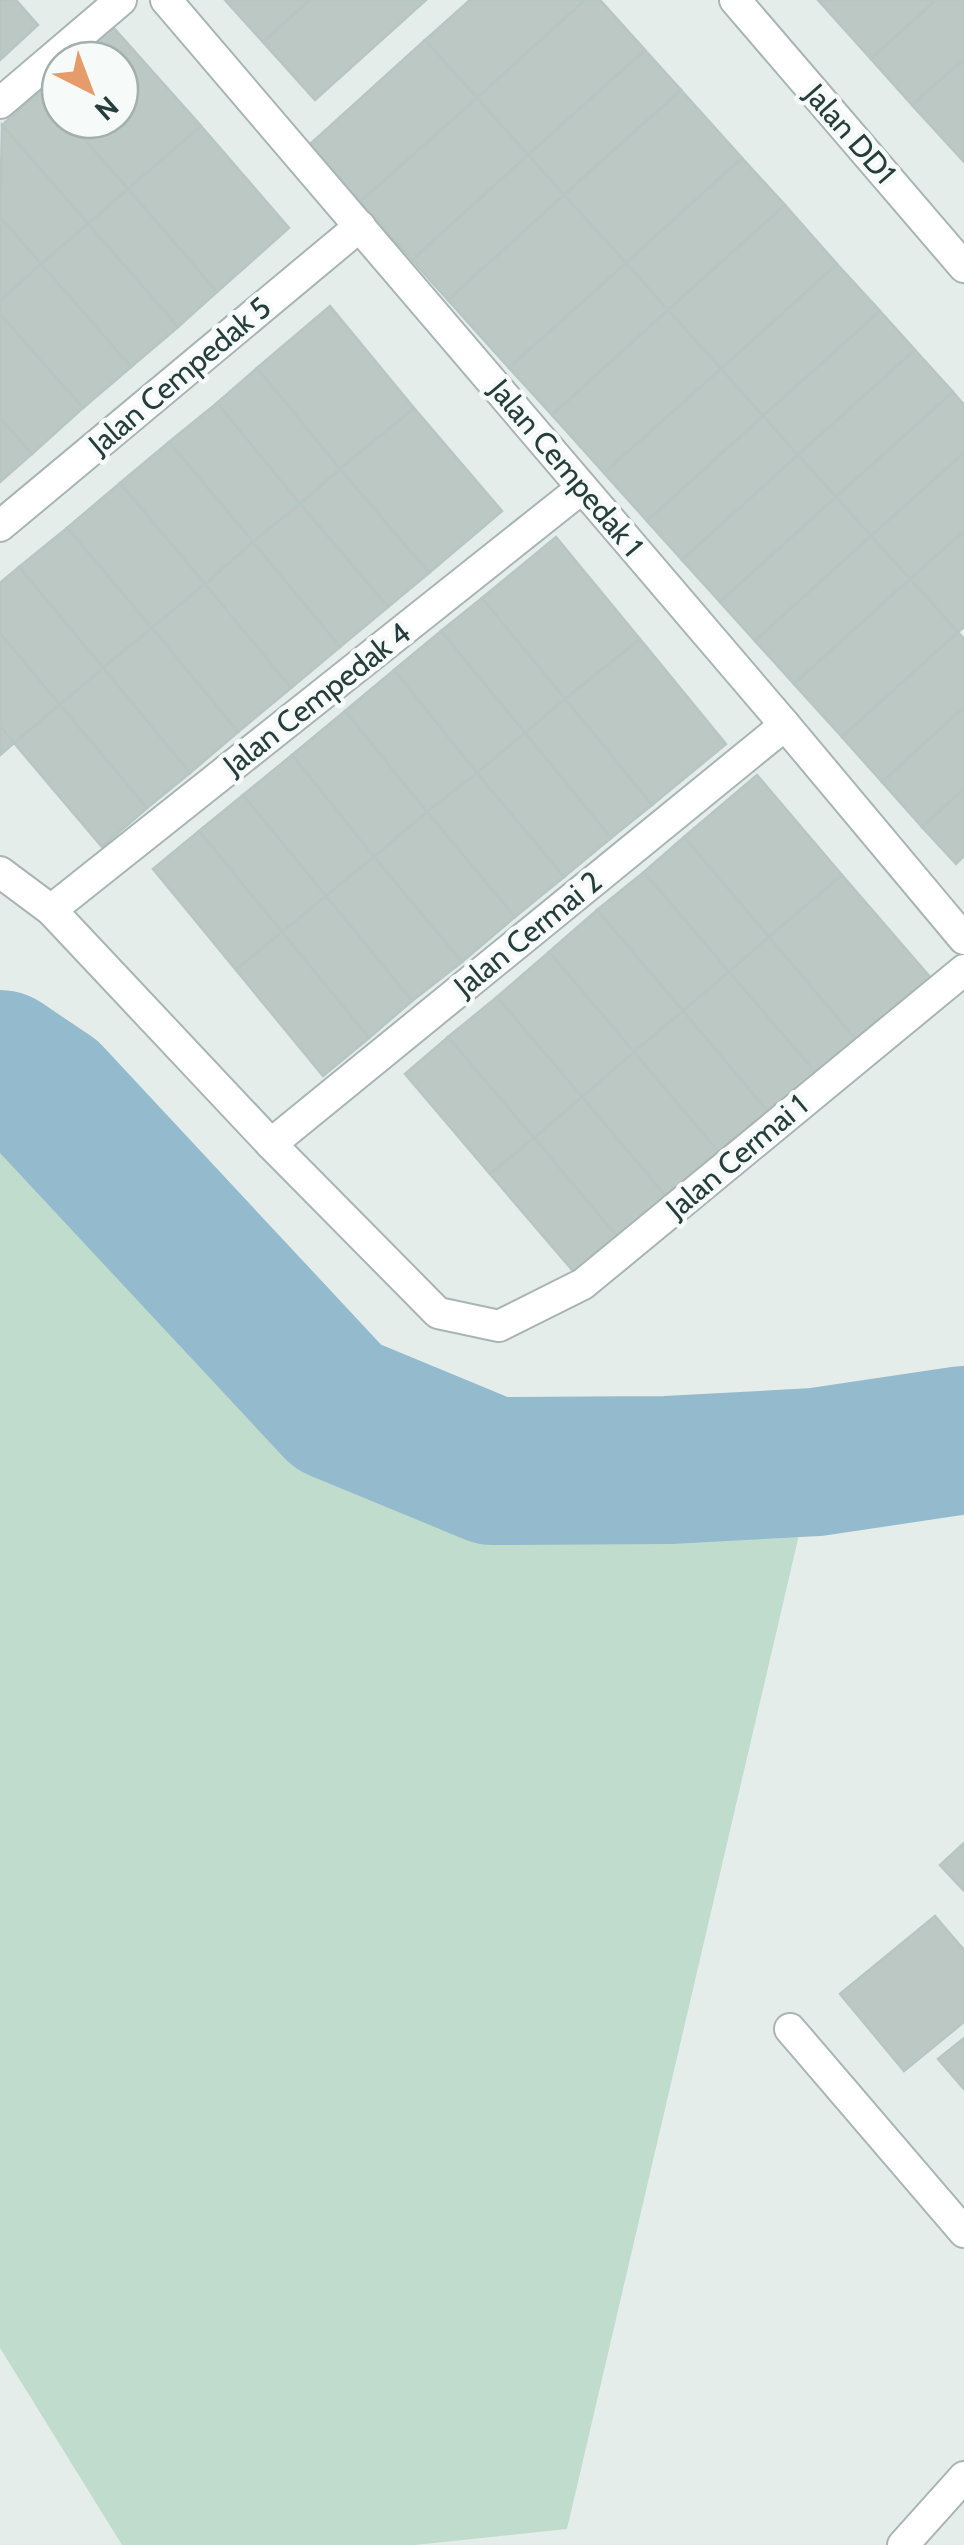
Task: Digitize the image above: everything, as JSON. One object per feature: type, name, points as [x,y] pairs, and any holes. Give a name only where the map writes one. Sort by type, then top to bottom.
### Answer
[{"type":"street","points":[[0,103],[121,0]]},
{"type":"street","name":"Jalan Cempedak 1","points":[[166,0],[964,938]]},
{"type":"street","name":"Jalan DD1","points":[[735,0],[964,268]]},
{"type":"street","name":"Jalan Cempedak 5","points":[[0,526],[360,226]]},
{"type":"street","name":"Jalan Cempedak 4","points":[[51,910],[582,488]]},
{"type":"street","name":"Jalan Cermai 2","points":[[271,1144],[785,725]]},
{"type":"street","points":[[0,872],[51,910],[271,1144]]},
{"type":"street","name":"Jalan Cermai 1","points":[[271,1144],[438,1313],[499,1326],[583,1284],[964,970]]},
{"type":"street","points":[[790,2029],[964,2232]]},
{"type":"street","points":[[903,2545],[964,2477]]},
{"type":"green space","points":[[0,1064],[49,1097],[338,1408],[493,1471],[816,1462],[567,2529],[415,2545],[122,2545],[0,2348]]},
{"type":"building","points":[[0,0],[16,0],[38,25],[0,60]]},
{"type":"building","points":[[225,0],[310,0],[263,42]]},
{"type":"building","points":[[310,0],[426,0],[315,100],[263,42]]},
{"type":"building","points":[[470,0],[585,0],[477,98],[425,40]]},
{"type":"building","points":[[585,0],[600,0],[645,50],[528,155],[477,98]]},
{"type":"building","points":[[818,0],[936,0],[871,59]]},
{"type":"building","points":[[936,0],[964,0],[964,59],[912,105],[871,59]]},
{"type":"building","points":[[113,27],[125,40],[98,40]]},
{"type":"building","points":[[425,40],[477,98],[360,202],[309,145]]},
{"type":"building","points":[[645,50],[681,90],[564,195],[528,155]]},
{"type":"building","points":[[140,57],[201,126],[128,189],[85,140],[140,140]]},
{"type":"building","points":[[964,59],[964,162],[912,105]]},
{"type":"building","points":[[681,90],[742,158],[626,263],[564,195]]},
{"type":"building","points":[[40,91],[40,140],[85,140],[128,189],[88,224],[2,125]]},
{"type":"building","points":[[477,98],[528,155],[412,260],[360,202]]},
{"type":"building","points":[[2,125],[88,224],[41,264],[0,217]]},
{"type":"building","points":[[201,126],[289,228],[217,292],[128,189]]},
{"type":"building","points":[[528,155],[564,195],[448,300],[412,260]]},
{"type":"building","points":[[742,158],[785,205],[668,310],[626,263]]},
{"type":"building","points":[[128,189],[217,292],[178,327],[88,224]]},
{"type":"building","points":[[564,195],[626,263],[509,368],[448,300]]},
{"type":"building","points":[[785,205],[837,264],[721,369],[668,310]]},
{"type":"building","points":[[0,217],[41,264],[0,301]]},
{"type":"building","points":[[88,224],[178,327],[131,367],[41,264]]},
{"type":"building","points":[[626,263],[668,310],[552,415],[509,368]]},
{"type":"building","points":[[41,264],[131,367],[83,408],[0,314],[0,301]]},
{"type":"building","points":[[837,264],[880,311],[763,416],[721,369]]},
{"type":"building","points":[[330,306],[414,408],[340,469],[257,368]]},
{"type":"building","points":[[668,310],[721,369],[604,473],[552,415]]},
{"type":"building","points":[[880,311],[915,350],[798,455],[763,416]]},
{"type":"building","points":[[0,314],[83,408],[32,454],[0,418]]},
{"type":"building","points":[[915,350],[953,392],[836,497],[798,455]]},
{"type":"building","points":[[257,368],[340,469],[300,504],[217,403]]},
{"type":"building","points":[[721,369],[763,416],[647,521],[604,473]]},
{"type":"building","points":[[953,392],[964,405],[964,453],[871,536],[836,497]]},
{"type":"building","points":[[217,403],[300,504],[253,542],[169,442]]},
{"type":"building","points":[[414,408],[502,511],[429,573],[340,469]]},
{"type":"building","points":[[763,416],[798,455],[682,560],[647,521]]},
{"type":"building","points":[[0,418],[32,454],[0,482]]},
{"type":"building","points":[[169,442],[253,542],[205,584],[120,483]]},
{"type":"building","points":[[964,453],[964,531],[910,579],[871,536]]},
{"type":"building","points":[[798,455],[836,497],[720,602],[682,560]]},
{"type":"building","points":[[340,469],[429,573],[388,607],[300,504]]},
{"type":"building","points":[[120,483],[205,584],[152,628],[67,528]]},
{"type":"building","points":[[836,497],[871,536],[755,641],[720,602]]},
{"type":"building","points":[[300,504],[388,607],[340,647],[253,542]]},
{"type":"building","points":[[67,528],[152,628],[103,668],[19,567]]},
{"type":"building","points":[[964,531],[964,627],[958,632],[910,579]]},
{"type":"building","points":[[871,536],[910,579],[794,684],[755,641]]},
{"type":"building","points":[[556,537],[640,639],[565,699],[482,598]]},
{"type":"building","points":[[253,542],[340,647],[291,688],[205,584]]},
{"type":"building","points":[[19,567],[103,668],[60,705],[0,633],[0,583]]},
{"type":"building","points":[[910,579],[958,632],[842,737],[794,684]]},
{"type":"building","points":[[205,584],[291,688],[238,732],[152,628]]},
{"type":"building","points":[[482,598],[565,699],[525,733],[441,631]]},
{"type":"building","points":[[152,628],[238,732],[190,773],[103,668]]},
{"type":"building","points":[[441,631],[525,733],[477,773],[394,670]]},
{"type":"building","points":[[958,632],[964,639],[964,707],[882,782],[842,737]]},
{"type":"building","points":[[0,633],[60,705],[14,743],[0,726]]},
{"type":"building","points":[[640,639],[726,744],[652,805],[565,699]]},
{"type":"building","points":[[103,668],[190,773],[147,808],[60,705]]},
{"type":"building","points":[[394,670],[477,773],[427,812],[345,711]]},
{"type":"building","points":[[565,699],[652,805],[611,838],[525,733]]},
{"type":"building","points":[[60,705],[147,808],[102,847],[14,743]]},
{"type":"building","points":[[964,707],[964,789],[922,827],[882,782]]},
{"type":"building","points":[[345,711],[427,812],[374,857],[292,755]]},
{"type":"building","points":[[0,726],[14,743],[0,755]]},
{"type":"building","points":[[525,733],[611,838],[564,877],[477,773]]},
{"type":"building","points":[[292,755],[374,857],[326,896],[243,795]]},
{"type":"building","points":[[477,773],[564,877],[515,917],[427,812]]},
{"type":"building","points":[[757,775],[842,875],[769,937],[684,837]]},
{"type":"building","points":[[964,789],[964,856],[956,864],[922,827]]},
{"type":"building","points":[[243,795],[326,896],[282,932],[199,831]]},
{"type":"building","points":[[427,812],[515,917],[462,962],[374,857]]},
{"type":"building","points":[[199,831],[282,932],[236,970],[153,869]]},
{"type":"building","points":[[684,837],[769,937],[729,972],[644,872]]},
{"type":"building","points":[[374,857],[462,962],[412,1001],[326,896]]},
{"type":"building","points":[[644,872],[729,972],[683,1011],[597,910]]},
{"type":"building","points":[[842,875],[931,978],[857,1041],[769,937]]},
{"type":"building","points":[[326,896],[412,1001],[369,1038],[282,932]]},
{"type":"building","points":[[597,910],[683,1011],[634,1052],[549,952]]},
{"type":"building","points":[[282,932],[369,1038],[323,1076],[236,970]]},
{"type":"building","points":[[769,937],[857,1041],[818,1075],[729,972]]},
{"type":"building","points":[[549,952],[634,1052],[582,1097],[497,997]]},
{"type":"building","points":[[729,972],[818,1075],[770,1114],[683,1011]]},
{"type":"building","points":[[497,997],[582,1097],[534,1138],[448,1037]]},
{"type":"building","points":[[683,1011],[770,1114],[722,1156],[634,1052]]},
{"type":"building","points":[[448,1037],[534,1138],[490,1174],[405,1074]]},
{"type":"building","points":[[634,1052],[722,1156],[669,1200],[582,1097]]},
{"type":"building","points":[[582,1097],[669,1200],[621,1241],[534,1138]]},
{"type":"building","points":[[534,1138],[621,1241],[579,1278],[490,1174]]},
{"type":"building","points":[[964,1843],[964,1891],[940,1865]]},
{"type":"building","points":[[935,1916],[964,1950],[964,2022],[904,2071],[840,1994]]},
{"type":"building","points":[[964,2038],[964,2089],[938,2059]]},
{"type":"waterway","points":[[0,1064],[49,1097],[338,1407],[493,1471],[668,1470],[816,1462],[964,1440]]}]
